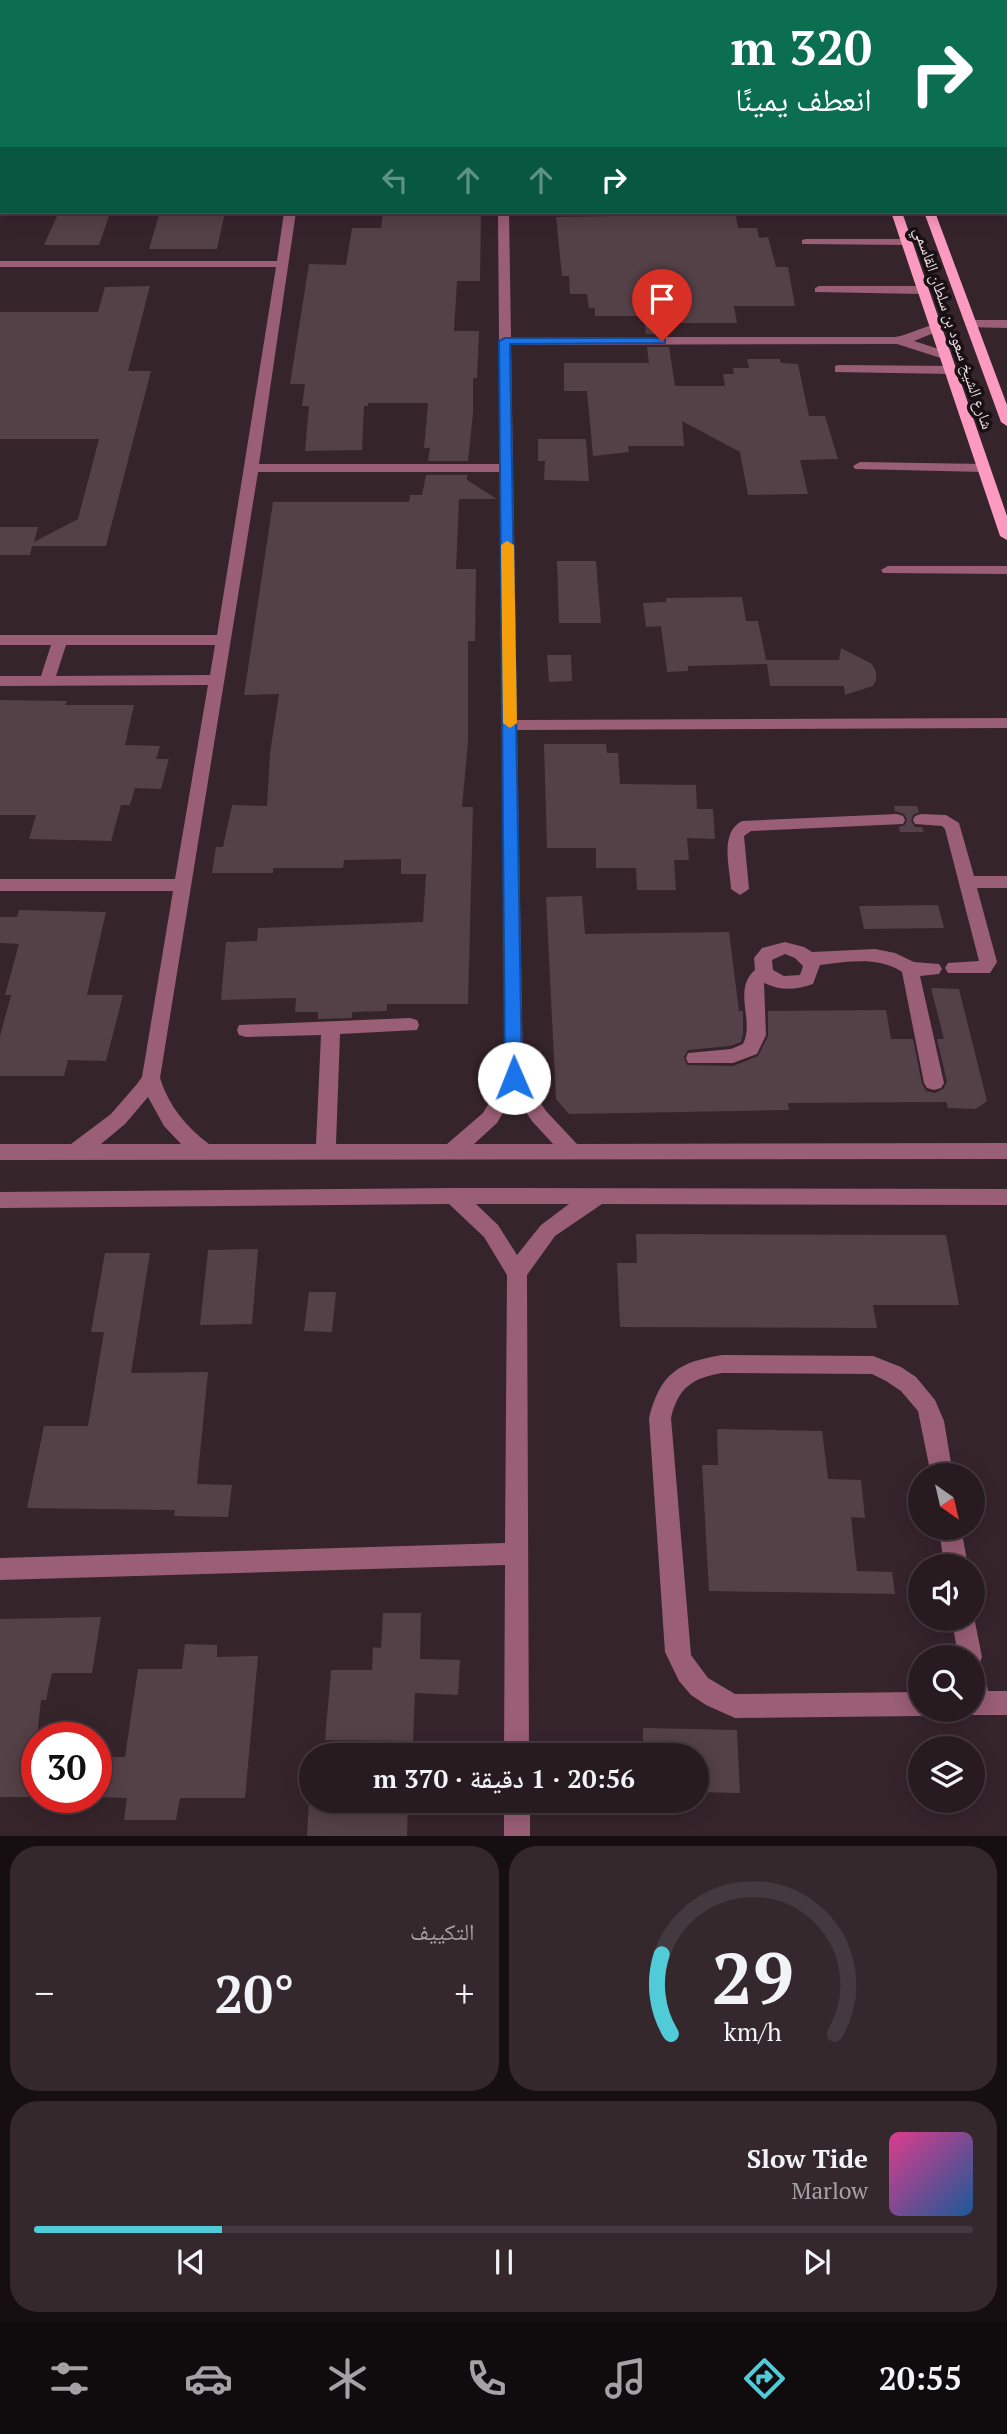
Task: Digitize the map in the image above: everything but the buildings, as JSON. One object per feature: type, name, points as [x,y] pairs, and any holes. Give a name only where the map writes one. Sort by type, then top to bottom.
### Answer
[{"type":"main road","name":"شارع الشيخ سعود بن سلطان القاسمي","points":[[896,214],[1007,536]]},
{"type":"main road","name":"شارع الشيخ سعود بن سلطان القاسمي","points":[[930,214],[1003,403],[1007,422]]},
{"type":"street","points":[[205,1152],[184,1137],[168,1119],[157,1099],[151,1077],[252,468],[290,214]]},
{"type":"street","points":[[451,1152],[490,1118],[514,1078],[503,214]]},
{"type":"street","points":[[806,242],[906,242]]},
{"type":"street","points":[[0,264],[282,264]]},
{"type":"street","points":[[819,290],[923,290]]},
{"type":"street","points":[[971,324],[1007,324]]},
{"type":"street","points":[[895,341],[919,336],[937,327]]},
{"type":"street","points":[[505,341],[895,341],[923,346],[947,356]]},
{"type":"street","points":[[839,369],[951,370]]},
{"type":"street","points":[[860,466],[984,468]]},
{"type":"street","points":[[252,468],[506,468]]},
{"type":"street","points":[[888,570],[1007,569]]},
{"type":"street","points":[[0,640],[223,640]]},
{"type":"street","points":[[47,681],[60,640]]},
{"type":"street","points":[[0,681],[216,680]]},
{"type":"street","points":[[510,725],[1007,723]]},
{"type":"street","points":[[740,889],[736,836],[740,829],[748,825],[897,820]]},
{"type":"street","points":[[921,820],[942,820],[952,824],[988,964],[980,969],[954,968]]},
{"type":"street","points":[[968,882],[1007,882]]},
{"type":"street","points":[[0,885],[182,885]]},
{"type":"street","points":[[776,949],[794,949],[809,959],[813,966],[811,973],[799,983],[779,982],[764,972],[763,958],[776,949]]},
{"type":"street","points":[[809,959],[881,956],[903,963],[910,969],[934,1083]]},
{"type":"street","points":[[910,969],[933,969]]},
{"type":"street","points":[[695,1058],[733,1056],[750,1049],[757,1035],[754,981],[764,972]]},
{"type":"street","points":[[246,1030],[410,1025]]},
{"type":"street","points":[[326,1151],[331,1027]]},
{"type":"street","points":[[75,1152],[121,1119],[151,1077]]},
{"type":"street","points":[[514,1078],[539,1116],[573,1152]]},
{"type":"street","points":[[0,1152],[1007,1151]]},
{"type":"street","points":[[454,1196],[491,1231],[517,1274]]},
{"type":"street","points":[[0,1200],[454,1196],[1007,1197]]},
{"type":"street","points":[[517,1743],[517,1274],[530,1248],[549,1227],[574,1210],[602,1198]]},
{"type":"street","points":[[908,1704],[735,1706],[710,1695],[689,1677],[677,1652],[660,1418],[664,1396],[677,1378],[697,1367],[722,1364],[873,1365],[907,1381],[930,1408],[940,1463]]},
{"type":"street","points":[[0,1569],[517,1554]]},
{"type":"street","points":[[985,1703],[1007,1703]]},
{"type":"street","points":[[517,1813],[517,1836]]},
{"type":"slow traffic","points":[[507,545],[510,723]]},
{"type":"route","points":[[514,1078],[505,341],[662,341]]}]
